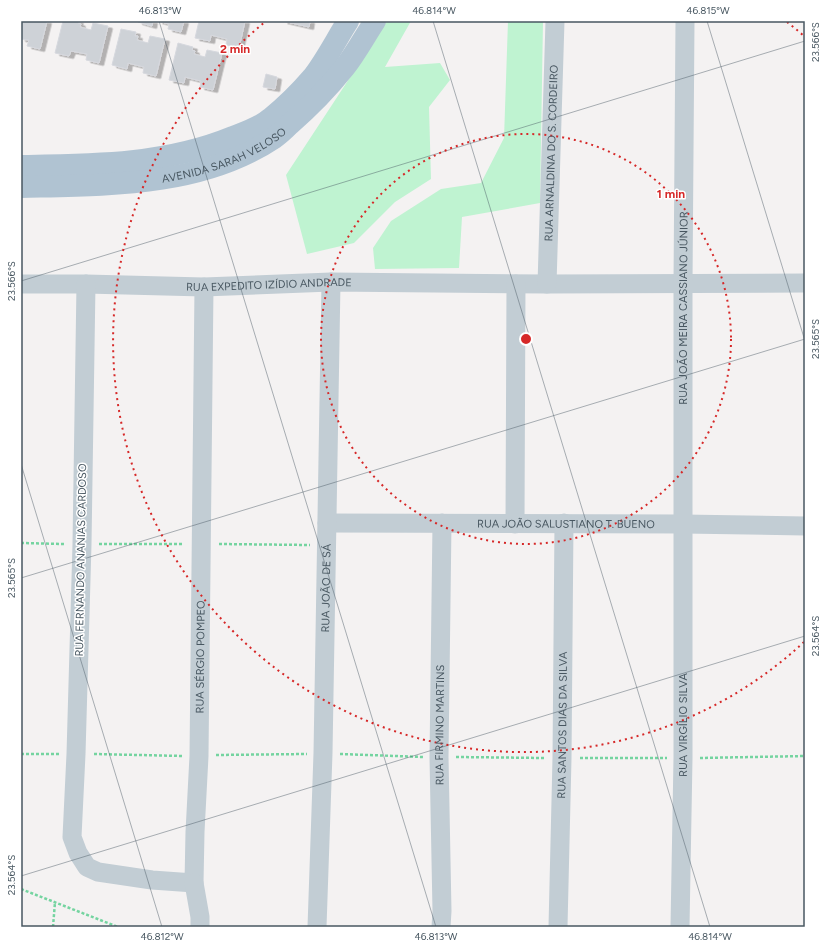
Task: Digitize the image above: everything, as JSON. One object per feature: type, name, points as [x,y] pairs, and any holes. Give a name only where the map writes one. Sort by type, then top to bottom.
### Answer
[{"type":"main road","name":"AVENIDA SARAH VELOSO","points":[[21,166],[85,165],[152,160],[174,156],[218,144],[247,132],[270,119],[313,77],[348,21]]},
{"type":"main road","name":"AVENIDA SARAH VELOSO","points":[[21,187],[87,186],[182,176],[218,165],[243,155],[274,138],[304,113],[345,66],[375,21]]},
{"type":"street","name":"RUA ARNALDINA DO S. CORDEIRO","points":[[547,284],[555,21]]},
{"type":"street","name":"RUA JOÃO MEIRA CASSIANO JÚNIOR","points":[[683,524],[685,21]]},
{"type":"street","name":"RUA EXPEDITO IZÍDIO ANDRADE","points":[[21,284],[204,287],[331,282],[516,284],[805,283]]},
{"type":"street","name":"RUA JOÃO DE SÁ","points":[[317,927],[323,753],[331,282]]},
{"type":"street","name":"RUA FERNANDO ANANIAS CARDOSO","points":[[86,284],[82,544],[72,837],[78,853],[87,867],[98,872],[152,880],[194,884]]},
{"type":"street","points":[[515,524],[516,284]]},
{"type":"street","name":"RUA SÉRGIO POMPEO","points":[[200,927],[200,917],[194,884],[199,756],[204,287]]},
{"type":"street","name":"RUA JOÃO SALUSTIANO T. BUENO","points":[[327,523],[564,523],[805,526]]},
{"type":"street","name":"RUA FIRMINO MARTINS","points":[[440,927],[442,911],[440,757],[442,523]]},
{"type":"street","name":"RUA SANTOS DIAS DA SILVA","points":[[558,927],[562,758],[564,523]]},
{"type":"street","name":"RUA VIRGÍLIO SILVA","points":[[680,927],[683,758],[683,524]]},
{"type":"path","points":[[21,543],[327,545]]},
{"type":"path","points":[[21,754],[199,756],[323,753],[440,757],[562,758],[805,756]]},
{"type":"path","points":[[21,889],[118,927]]},
{"type":"path","points":[[53,927],[55,902]]},
{"type":"green space","points":[[387,21],[411,21],[385,67],[440,63],[450,80],[429,107],[431,179],[395,202],[354,243],[307,254],[286,175]]},
{"type":"green space","points":[[508,21],[543,21],[540,203],[462,217],[459,268],[375,269],[373,248],[391,221],[441,189],[481,183],[504,138]]},
{"type":"building","points":[[21,21],[47,21],[40,49],[27,46],[29,40],[21,39]]},
{"type":"building","points":[[63,21],[79,21],[78,23],[81,24],[80,27],[91,30],[93,23],[108,26],[99,63],[86,60],[87,54],[71,51],[69,56],[55,53]]},
{"type":"building","points":[[138,21],[153,21],[152,26]]},
{"type":"building","points":[[158,21],[184,21],[181,32],[168,29],[169,24]]},
{"type":"building","points":[[199,21],[245,21],[239,48],[226,45],[227,39],[211,35],[210,41],[195,38]]},
{"type":"building","points":[[283,21],[310,21],[309,27]]},
{"type":"building","points":[[121,29],[136,32],[135,36],[138,36],[137,40],[148,43],[150,36],[165,39],[156,76],[143,73],[144,67],[128,63],[127,69],[112,65]]},
{"type":"building","points":[[178,43],[193,47],[192,50],[195,51],[194,54],[205,57],[207,50],[222,53],[213,90],[200,87],[201,81],[185,77],[184,83],[169,80]]},
{"type":"building","points":[[266,74],[277,77],[275,89],[263,87]]}]
